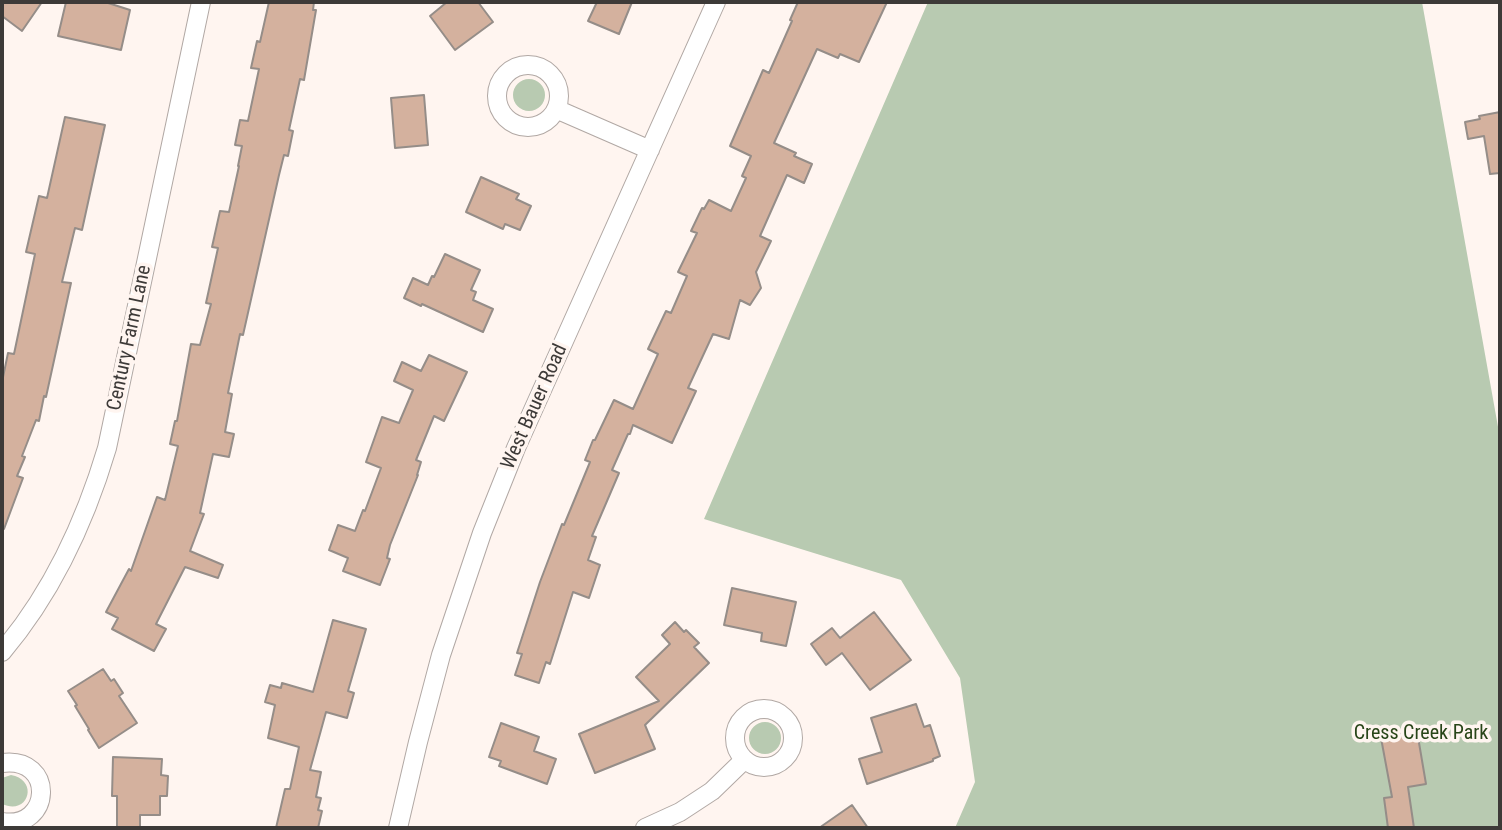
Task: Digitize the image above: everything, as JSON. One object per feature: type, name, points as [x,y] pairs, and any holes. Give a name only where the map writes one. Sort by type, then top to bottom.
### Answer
[{"type":"street","name":"Century Farm Lane","points":[[2,652],[42,598],[60,567],[84,517],[107,448],[201,2]]},
{"type":"street","name":"West Bauer Road","points":[[398,828],[441,655],[482,533],[516,448],[716,2]]},
{"type":"street","points":[[556,109],[650,150]]},
{"type":"street","points":[[645,828],[680,812],[712,791],[744,760]]},
{"type":"street","points":[[2,763],[21,763],[29,768],[40,783],[42,793],[36,811],[29,818],[20,822],[2,822]]},
{"type":"green space","name":"Cress Creek Park","points":[[928,2],[1422,2],[1500,438],[1500,828],[955,828],[975,782],[960,678],[901,580],[704,519]]},
{"type":"green space","points":[[529,79],[540,84],[545,95],[540,106],[529,111],[518,106],[513,95],[518,84]]},
{"type":"green space","points":[[765,722],[777,726],[781,738],[777,750],[765,754],[753,750],[749,738],[753,726]]},
{"type":"green space","points":[[11,775],[20,778],[28,790],[19,805],[2,804],[2,778]]},
{"type":"building","points":[[2,2],[42,2],[22,31],[2,16]]},
{"type":"building","points":[[66,2],[105,2],[130,10],[121,50],[58,36]]},
{"type":"building","points":[[269,2],[314,2],[313,10],[316,10],[304,80],[300,79],[289,130],[293,131],[288,156],[284,155],[228,393],[232,394],[225,432],[234,434],[229,457],[213,454],[200,513],[204,514],[190,551],[223,565],[218,578],[185,567],[156,624],[166,629],[154,651],[112,629],[118,618],[106,612],[129,569],[131,571],[157,497],[165,500],[178,446],[170,444],[191,344],[200,345],[211,304],[206,303],[218,248],[212,247],[220,211],[229,212],[242,146],[235,145],[240,120],[248,121],[259,69],[251,68]]},
{"type":"building","points":[[447,2],[478,2],[493,22],[455,50],[430,16]]},
{"type":"building","points":[[597,2],[632,2],[619,34],[588,21]]},
{"type":"building","points":[[798,2],[887,2],[859,62],[817,49],[774,143],[812,164],[804,183],[787,175],[760,236],[771,241],[756,272],[761,288],[750,305],[740,300],[729,339],[713,334],[688,388],[696,391],[672,443],[633,425],[612,470],[619,473],[592,536],[596,537],[588,560],[600,565],[589,598],[573,592],[550,664],[546,662],[539,683],[515,675],[522,654],[517,653],[540,582],[590,462],[585,460],[593,440],[614,400],[633,409],[658,354],[648,349],[666,311],[671,313],[687,276],[678,272],[697,233],[691,231],[702,208],[709,200],[731,211],[746,178],[742,176],[751,156],[730,146],[763,70],[769,73]]},
{"type":"building","points":[[424,95],[428,145],[395,148],[391,98]]},
{"type":"building","points":[[1500,112],[1500,173],[1490,174],[1484,136],[1468,139],[1465,122]]},
{"type":"building","points":[[65,117],[105,125],[82,230],[75,228],[62,282],[71,283],[46,397],[39,421],[36,420],[22,456],[25,457],[17,476],[23,478],[2,529],[2,382],[8,353],[14,354],[35,254],[26,252],[39,196],[47,198]]},
{"type":"building","points":[[481,177],[519,194],[516,199],[531,206],[520,230],[505,224],[503,229],[466,212]]},
{"type":"building","points":[[445,254],[480,270],[471,290],[476,292],[473,300],[493,309],[483,332],[404,298],[413,278],[428,285]]},
{"type":"building","points":[[429,355],[467,372],[444,421],[434,416],[416,460],[421,462],[418,475],[390,545],[387,558],[390,559],[380,585],[343,571],[348,558],[329,550],[338,525],[355,531],[365,511],[381,468],[366,462],[382,417],[399,423],[413,390],[394,381],[402,362],[421,371]]},
{"type":"building","points":[[732,588],[796,602],[786,646],[761,641],[762,633],[724,625]]},
{"type":"building","points":[[874,612],[911,660],[870,690],[842,653],[826,665],[811,644],[832,628],[840,638]]},
{"type":"building","points":[[333,620],[366,629],[348,691],[354,693],[347,718],[326,712],[310,770],[321,772],[316,797],[321,798],[318,810],[322,811],[318,828],[276,828],[285,789],[290,789],[299,747],[268,738],[275,705],[265,702],[270,685],[281,688],[282,683],[313,692]]},
{"type":"building","points":[[675,622],[699,643],[694,647],[709,663],[645,725],[655,749],[595,773],[579,734],[659,701],[636,677],[670,644],[662,635]]},
{"type":"building","points":[[103,669],[123,693],[119,696],[137,723],[99,748],[68,691]]},
{"type":"building","points":[[916,704],[924,727],[930,725],[940,756],[867,784],[859,759],[882,752],[871,718]]},
{"type":"building","points":[[501,723],[539,737],[534,751],[556,759],[547,784],[499,766],[501,761],[489,757]]},
{"type":"building","points":[[1417,731],[1426,784],[1408,787],[1414,828],[1388,828],[1384,798],[1392,797],[1381,738]]},
{"type":"building","points":[[113,757],[162,759],[161,775],[168,776],[167,796],[160,796],[160,815],[140,815],[140,828],[117,828],[117,796],[112,796]]},
{"type":"building","points":[[852,805],[868,828],[819,828]]}]
